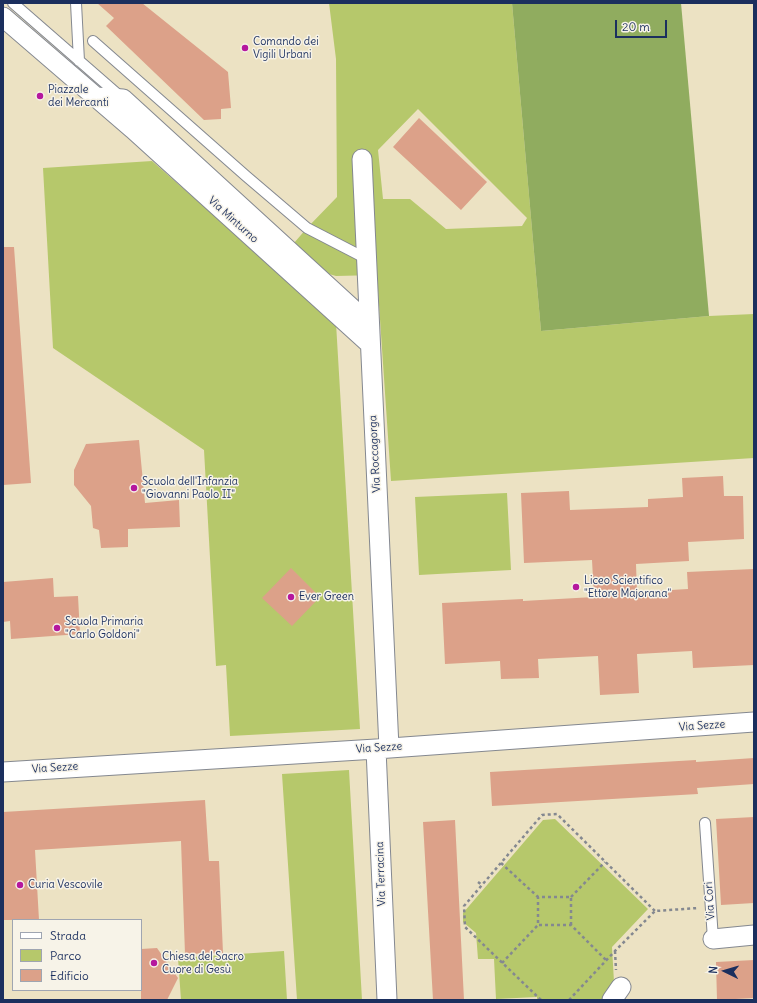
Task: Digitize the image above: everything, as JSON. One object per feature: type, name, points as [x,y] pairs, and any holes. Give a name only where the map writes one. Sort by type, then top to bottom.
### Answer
[{"type":"street","name":"Via Minturno","points":[[3,17],[138,134],[370,344]]},
{"type":"street","points":[[96,97],[123,99]]},
{"type":"street","name":"Via Minturno","points":[[123,99],[369,324]]},
{"type":"street","name":"Via Roccagorga","points":[[362,159],[370,344],[382,748]]},
{"type":"street","name":"Via Sezze","points":[[3,772],[382,748],[754,722]]},
{"type":"street","name":"Via Terracina","points":[[382,748],[387,1000]]},
{"type":"street","name":"Via Cori","points":[[713,939],[754,935]]},
{"type":"lane","points":[[13,3],[123,99]]},
{"type":"lane","points":[[76,3],[80,61]]},
{"type":"lane","points":[[93,41],[307,228],[367,259]]},
{"type":"lane","name":"Via Cori","points":[[705,823],[713,939]]},
{"type":"path","points":[[541,1000],[465,927],[464,906],[542,815],[557,814],[655,911]]},
{"type":"path","points":[[605,862],[571,897],[571,925],[606,960]]},
{"type":"path","points":[[501,863],[538,897],[571,897]]},
{"type":"path","points":[[478,882],[482,885]]},
{"type":"path","points":[[502,963],[538,925],[538,897]]},
{"type":"path","points":[[569,1000],[655,911],[711,907]]},
{"type":"path","points":[[538,925],[571,925]]},
{"type":"green space","points":[[329,3],[512,3],[541,331],[709,316],[754,314],[754,458],[391,481],[377,275],[336,276],[329,274],[294,243],[337,197],[336,59]],"holes":[[[418,109],[527,218],[522,226],[446,229],[410,199],[383,199],[378,150]]]},
{"type":"green space","points":[[512,3],[681,3],[709,316],[541,331]]},
{"type":"green space","points":[[152,161],[336,323],[360,729],[230,736],[226,665],[216,666],[204,450],[53,348],[43,168]]},
{"type":"green space","points":[[507,493],[511,570],[419,575],[415,497]]},
{"type":"green space","points":[[349,770],[362,1000],[297,1000],[282,774]]},
{"type":"green space","points":[[555,819],[648,909],[612,947],[614,982],[601,1000],[537,1000],[537,997],[496,999],[494,959],[478,959],[476,933],[463,922],[463,913],[543,820]]},
{"type":"green space","points":[[284,951],[287,1000],[181,1000],[178,958]]},
{"type":"building","points":[[97,3],[142,3],[228,72],[231,108],[221,109],[221,119],[204,120],[106,26],[114,18]]},
{"type":"building","points":[[419,118],[487,182],[461,210],[393,147]]},
{"type":"building","points":[[3,247],[14,247],[31,483],[3,485]]},
{"type":"building","points":[[139,440],[145,503],[179,500],[180,527],[128,529],[128,547],[101,548],[99,530],[93,528],[91,506],[74,485],[74,470],[86,444]]},
{"type":"building","points":[[723,476],[724,496],[743,496],[744,539],[688,542],[689,561],[636,564],[637,592],[688,589],[687,572],[754,569],[754,665],[693,668],[692,651],[637,654],[639,693],[600,695],[598,656],[538,659],[539,678],[501,679],[500,661],[445,664],[442,603],[594,597],[592,560],[524,563],[521,493],[569,491],[570,510],[648,507],[648,499],[683,497],[682,478]]},
{"type":"building","name":"Ever Green","points":[[291,568],[320,597],[292,626],[262,598]]},
{"type":"building","points":[[53,578],[54,597],[78,596],[80,634],[11,639],[10,621],[3,622],[3,582]]},
{"type":"building","points":[[754,758],[754,784],[697,788],[698,794],[492,806],[490,772]]},
{"type":"building","name":"Curia Vescovile","points":[[205,800],[209,861],[219,861],[223,953],[185,954],[181,841],[35,850],[39,919],[3,920],[3,812]]},
{"type":"building","points":[[754,817],[754,903],[721,905],[716,819]]},
{"type":"building","points":[[455,820],[464,1000],[433,1000],[423,822]]},
{"type":"building","points":[[157,948],[178,978],[167,1000],[141,1000],[142,949]]},
{"type":"building","points":[[754,960],[754,998],[717,1000],[716,962]]},
{"type":"place","name":"Comando dei Vigili Urbani","points":[[245,48]]},
{"type":"place","name":"Piazzale dei Mercanti","points":[[40,96]]},
{"type":"place","name":"Scuola dell'Infanzia \"Giovanni Paolo II\"","points":[[134,488]]},
{"type":"place","name":"Liceo Scientifico \"Ettore Majorana\"","points":[[576,587]]},
{"type":"place","name":"Ever Green","points":[[291,597]]},
{"type":"place","name":"Scuola Primaria \"Carlo Goldoni\"","points":[[57,628]]},
{"type":"place","name":"Curia Vescovile","points":[[20,885]]},
{"type":"place","name":"Chiesa del Sacro Cuore di Gesù","points":[[154,963]]}]
